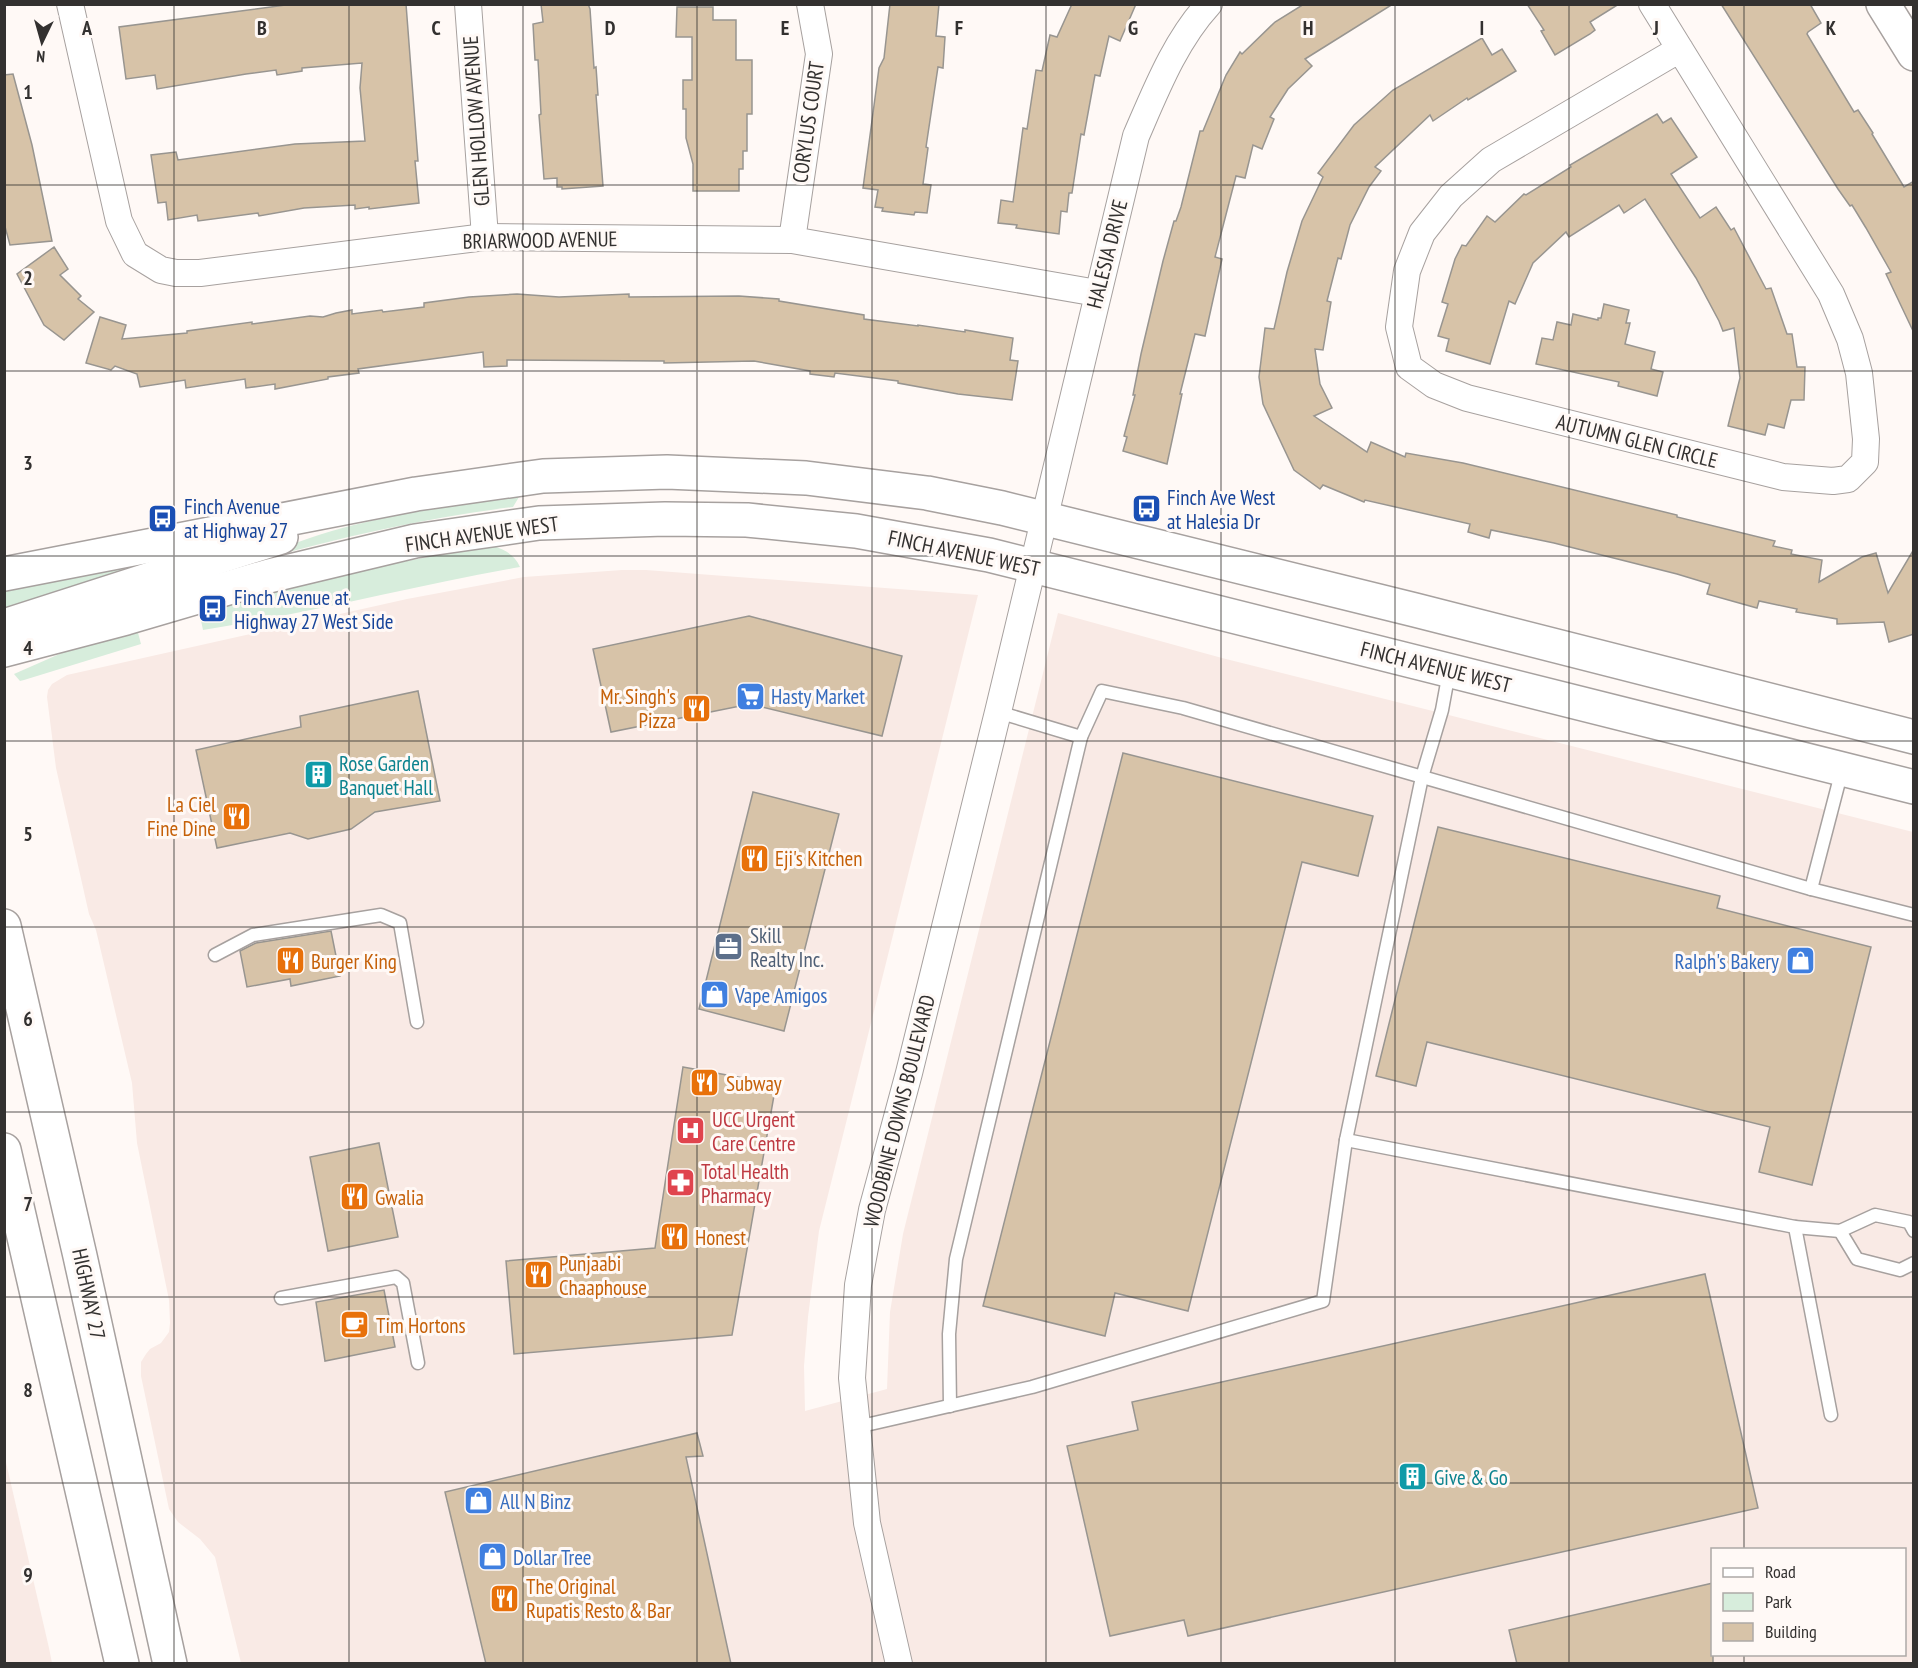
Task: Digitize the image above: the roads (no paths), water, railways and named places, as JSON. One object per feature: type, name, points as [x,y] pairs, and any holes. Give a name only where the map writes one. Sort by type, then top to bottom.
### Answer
[{"type":"main road","points":[[1883,4],[1914,54]]},
{"type":"main road","points":[[4,574],[366,503],[543,476],[667,472],[806,478],[927,493],[1044,519],[1415,610],[1914,737]]},
{"type":"main road","points":[[539,523],[543,476]]},
{"type":"main road","points":[[4,626],[274,540],[366,503]]},
{"type":"main road","name":"FINCH AVENUE WEST","points":[[4,650],[126,618],[281,573],[415,541],[539,523],[653,519],[747,520],[889,537],[989,555],[1914,787]]},
{"type":"main road","name":"HIGHWAY 27","points":[[4,926],[170,1664]]},
{"type":"main road","points":[[4,1150],[122,1664]]},
{"type":"street","name":"BRIARWOOD AVENUE","points":[[70,4],[119,221],[135,254],[161,270],[176,273],[200,273],[485,237],[792,240],[1097,293]]},
{"type":"street","name":"GLEN HOLLOW AVENUE","points":[[468,4],[485,237]]},
{"type":"street","name":"CORYLUS COURT","points":[[792,240],[819,54],[810,4]]},
{"type":"street","name":"HALESIA DRIVE","points":[[1032,566],[1136,136],[1158,84],[1183,39],[1209,4]]},
{"type":"street","name":"AUTUMN GLEN CIRCLE","points":[[1652,4],[1680,49],[1831,294],[1850,339],[1859,373],[1866,439],[1865,462],[1848,478],[1833,481],[1783,477],[1479,401],[1434,386],[1409,368],[1399,327],[1407,271],[1422,233],[1451,196],[1491,160],[1680,49]]},
{"type":"street","name":"WOODBINE DOWNS BOULEVARD","points":[[899,1664],[867,1523],[852,1378],[858,1286],[872,1210],[909,1073],[1032,566]]},
{"type":"lane","points":[[857,1427],[1032,1387],[1323,1301],[1346,1140],[1422,777],[1442,710],[1449,670]]},
{"type":"lane","points":[[950,1406],[949,1334],[956,1259],[1081,737],[1102,691],[1183,708],[1811,889],[1914,915]]},
{"type":"lane","points":[[998,712],[1081,737]]},
{"type":"lane","points":[[1811,889],[1842,769]]},
{"type":"lane","points":[[215,955],[253,935],[381,915],[400,923],[417,1022]]},
{"type":"lane","points":[[1346,1140],[1795,1227],[1840,1231],[1875,1215],[1910,1222],[1914,1231]]},
{"type":"lane","points":[[1795,1227],[1831,1415]]},
{"type":"lane","points":[[1840,1231],[1857,1259],[1900,1270],[1914,1263]]},
{"type":"lane","points":[[281,1298],[396,1277],[403,1283],[418,1363]]},
{"type":"place","name":"Finch Ave West at Halesia Dr","points":[[1146,509]]},
{"type":"place","name":"Finch Avenue at Highway 27","points":[[163,518]]},
{"type":"place","name":"Finch Avenue at Highway 27 West Side","points":[[213,609]]},
{"type":"place","name":"Hasty Market","points":[[750,696]]},
{"type":"place","name":"Mr. Singh's Pizza","points":[[697,708]]},
{"type":"place","name":"Rose Garden Banquet Hall","points":[[318,775]]},
{"type":"place","name":"La Ciel Fine Dine","points":[[237,816]]},
{"type":"place","name":"Eji's Kitchen","points":[[754,858]]},
{"type":"place","name":"Skill Realty Inc.","points":[[729,947]]},
{"type":"place","name":"Burger King","points":[[290,961]]},
{"type":"place","name":"Ralph's Bakery","points":[[1800,961]]},
{"type":"place","name":"Vape Amigos","points":[[714,995]]},
{"type":"place","name":"Subway","points":[[705,1083]]},
{"type":"place","name":"UCC Urgent Care Centre","points":[[691,1131]]},
{"type":"place","name":"Total Health Pharmacy","points":[[680,1183]]},
{"type":"place","name":"Gwalia","points":[[354,1197]]},
{"type":"place","name":"Honest","points":[[674,1237]]},
{"type":"place","name":"Punjaabi Chaaphouse","points":[[538,1275]]},
{"type":"place","name":"Tim Hortons","points":[[355,1325]]},
{"type":"place","name":"Give & Go","points":[[1413,1477]]},
{"type":"place","name":"All N Binz","points":[[479,1501]]},
{"type":"place","name":"Dollar Tree","points":[[492,1557]]},
{"type":"place","name":"The Original Rupatis Resto & Bar","points":[[505,1598]]}]
